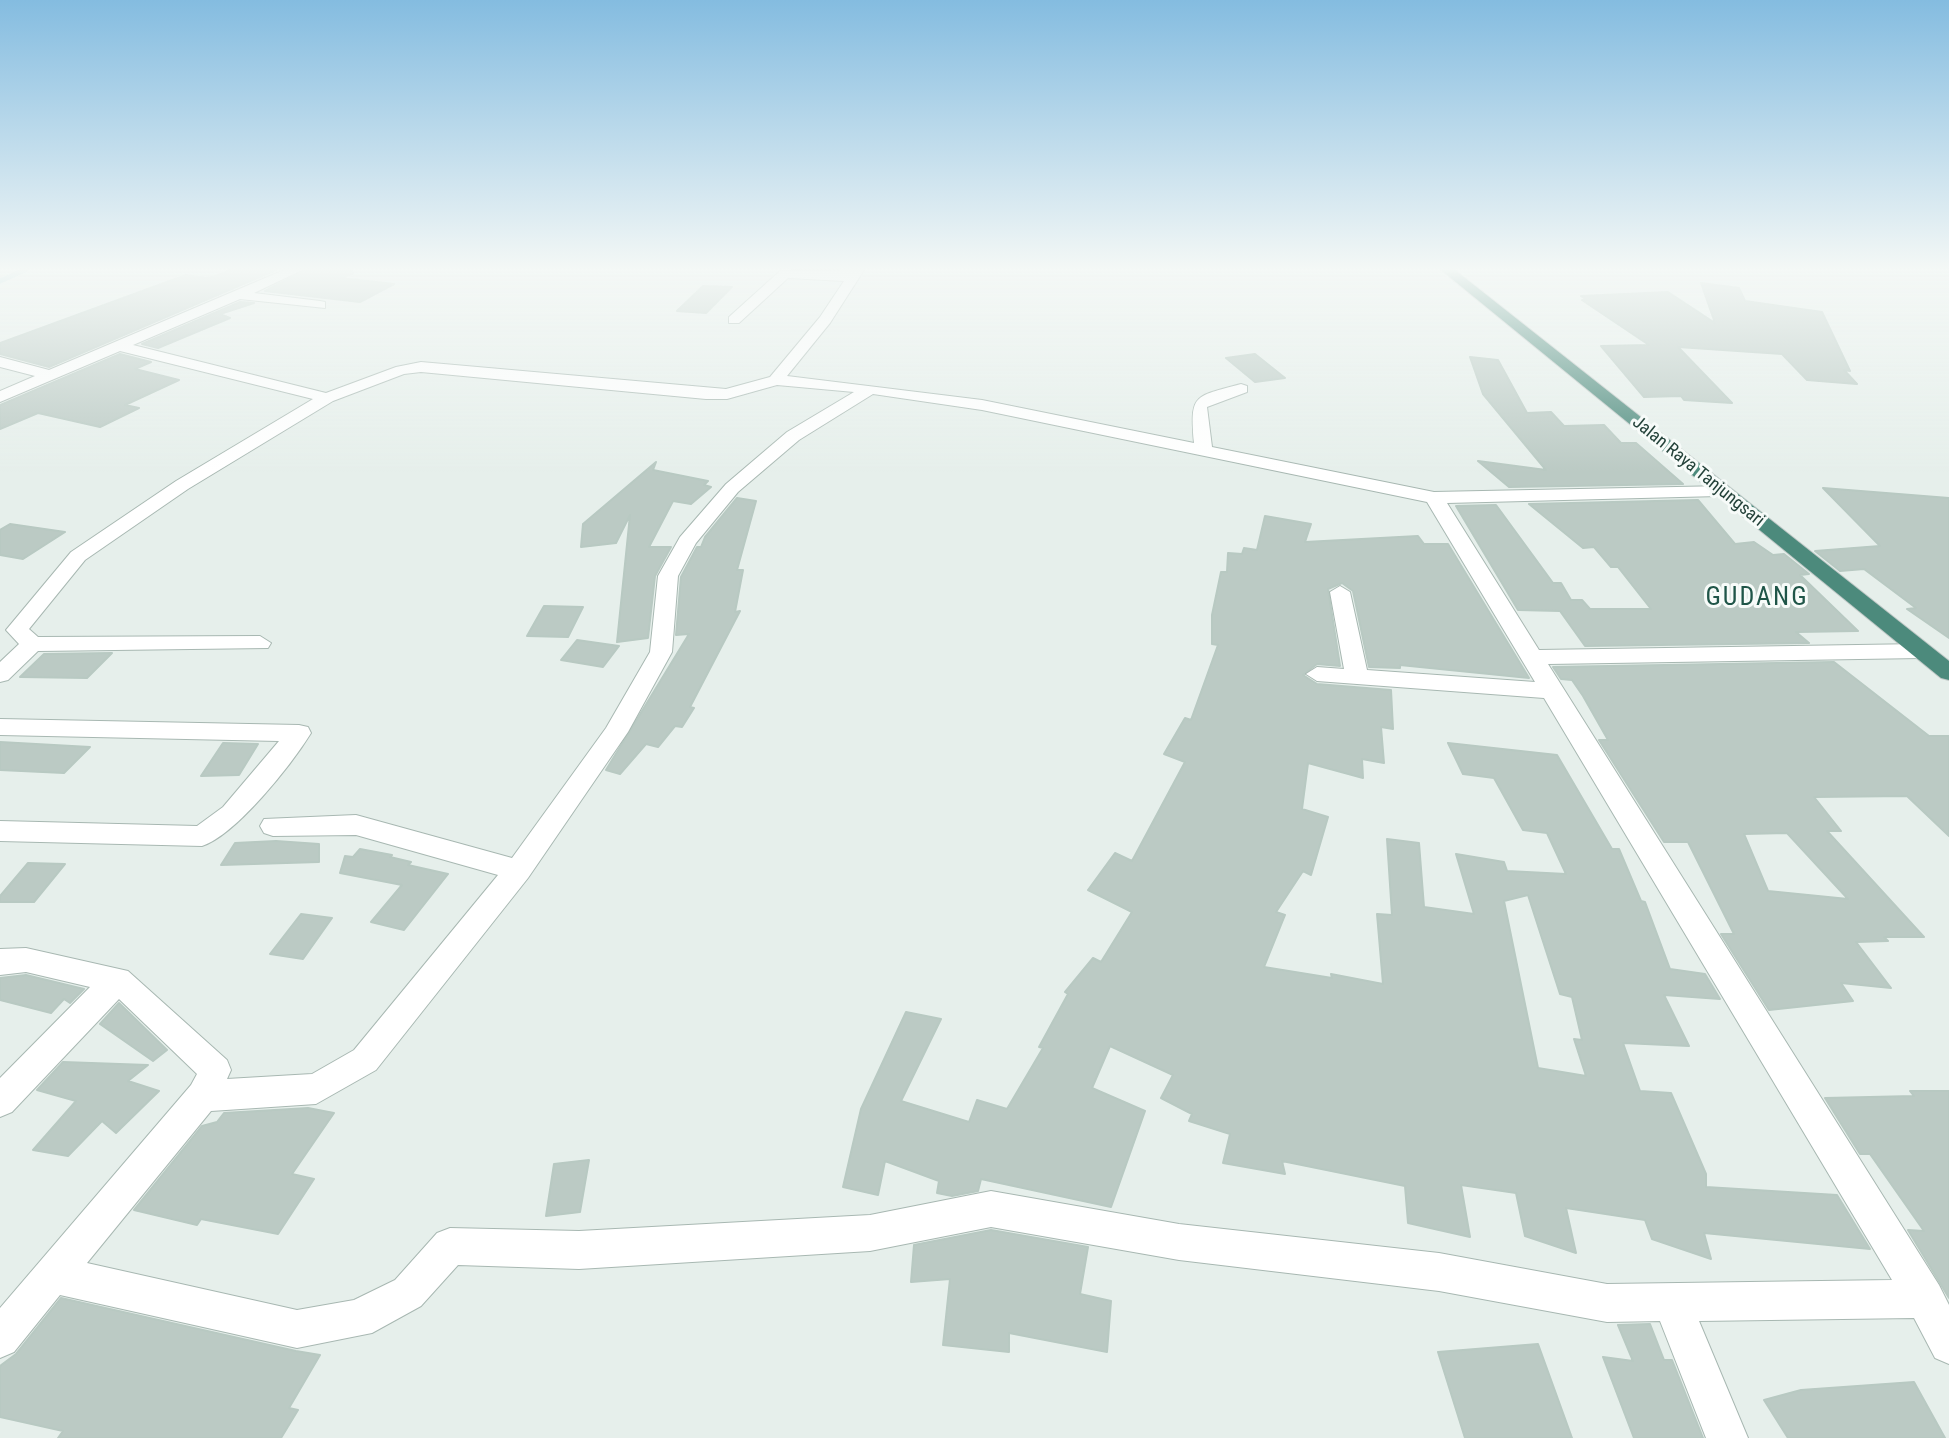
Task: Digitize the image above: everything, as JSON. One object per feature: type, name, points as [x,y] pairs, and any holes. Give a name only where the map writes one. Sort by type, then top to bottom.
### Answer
[{"type":"highway","name":"Jalan Raya Tanjungsari","points":[[1530,337],[1949,673]]},
{"type":"street","points":[[0,397],[145,337]]},
{"type":"street","points":[[776,380],[811,337]]},
{"type":"street","points":[[122,347],[327,398]]},
{"type":"street","points":[[0,362],[52,376]]},
{"type":"street","points":[[0,675],[16,638],[78,556],[182,485],[327,398],[401,370],[421,367],[706,394],[727,394],[776,380],[870,389],[982,405],[1434,498],[1719,490]]},
{"type":"street","points":[[203,1096],[316,1089],[365,1060],[518,870],[616,732],[661,652],[668,576],[687,541],[732,488],[793,436],[870,389]]},
{"type":"street","points":[[1204,452],[1199,407],[1202,402],[1241,389]]},
{"type":"street","points":[[19,390],[46,396]]},
{"type":"street","points":[[1434,498],[1555,691],[1925,1299],[1949,1344]]},
{"type":"street","points":[[1340,592],[1357,677]]},
{"type":"street","points":[[16,638],[260,643]]},
{"type":"street","points":[[1534,657],[1921,651]]},
{"type":"street","points":[[1317,674],[1555,691]]},
{"type":"street","points":[[0,727],[299,733],[232,814],[202,836],[0,831]]},
{"type":"street","points":[[273,826],[356,825],[518,870]]},
{"type":"street","points":[[0,962],[26,960],[117,980],[215,1070],[203,1096],[0,1338]]},
{"type":"street","points":[[0,1101],[117,980]]},
{"type":"street","points":[[55,1275],[297,1329],[358,1319],[408,1293],[450,1246],[579,1250],[870,1233],[991,1209],[1179,1242],[1439,1272],[1607,1303],[1925,1299]]},
{"type":"street","points":[[1672,1303],[1727,1438]]},
{"type":"building","points":[[16,337],[119,337],[49,367],[0,354],[0,343]]},
{"type":"building","points":[[158,337],[184,337],[158,348],[142,344]]},
{"type":"building","points":[[1637,337],[1834,337],[1850,371],[1844,370],[1857,384],[1807,380],[1782,354],[1678,347],[1732,403],[1684,400],[1681,396],[1644,397],[1601,346],[1649,345]]},
{"type":"building","points":[[120,354],[151,362],[135,369],[179,380],[125,405],[139,408],[100,427],[38,413],[0,429],[0,405]]},
{"type":"building","points":[[1255,354],[1285,378],[1255,382],[1226,358]]},
{"type":"building","points":[[1470,357],[1498,360],[1527,413],[1551,412],[1564,426],[1604,425],[1621,443],[1636,443],[1683,484],[1509,487],[1478,461],[1546,470],[1483,394]]},
{"type":"building","points":[[656,462],[653,470],[708,481],[704,485],[711,487],[691,504],[673,501],[649,547],[671,547],[655,576],[648,638],[617,642],[630,515],[616,543],[581,547],[583,524]]},
{"type":"building","points":[[1823,488],[1949,498],[1949,638],[1907,609],[1916,608],[1864,569],[1840,571],[1815,551],[1880,546]]},
{"type":"building","points":[[737,498],[756,501],[737,570],[743,570],[735,612],[740,611],[690,707],[694,708],[682,727],[675,726],[658,747],[646,744],[620,774],[606,770],[689,634],[676,635],[681,577],[697,547],[701,547],[705,537]]},
{"type":"building","points":[[1698,500],[1735,544],[1754,542],[1773,555],[1784,554],[1809,574],[1800,575],[1858,631],[1796,632],[1809,643],[1585,646],[1560,611],[1518,610],[1456,506],[1496,505],[1553,583],[1561,583],[1571,600],[1582,600],[1590,609],[1651,609],[1618,567],[1611,567],[1594,547],[1583,548],[1529,504]]},
{"type":"building","points":[[1265,516],[1311,524],[1305,542],[1418,536],[1424,544],[1448,544],[1529,678],[1400,665],[1400,668],[1369,667],[1353,591],[1342,583],[1328,589],[1340,666],[1317,664],[1303,675],[1317,684],[1391,690],[1393,729],[1381,727],[1384,763],[1362,759],[1363,778],[1308,763],[1302,809],[1328,817],[1311,875],[1303,871],[1276,912],[1285,915],[1264,967],[1332,978],[1331,974],[1383,984],[1377,914],[1392,915],[1387,839],[1419,843],[1424,907],[1474,914],[1456,854],[1504,862],[1507,871],[1566,874],[1547,833],[1523,830],[1494,778],[1463,774],[1448,743],[1557,755],[1612,849],[1619,849],[1641,901],[1645,902],[1670,969],[1705,974],[1720,999],[1664,995],[1689,1046],[1623,1043],[1640,1091],[1671,1093],[1706,1174],[1706,1187],[1837,1195],[1870,1249],[1704,1233],[1711,1259],[1652,1239],[1645,1220],[1566,1208],[1576,1253],[1525,1236],[1516,1193],[1461,1185],[1470,1237],[1408,1223],[1405,1186],[1282,1161],[1285,1174],[1223,1163],[1230,1134],[1189,1121],[1192,1114],[1161,1098],[1173,1075],[1110,1046],[1092,1088],[1145,1111],[1111,1207],[981,1179],[978,1191],[952,1196],[937,1193],[939,1181],[885,1161],[878,1195],[843,1187],[861,1109],[906,1012],[941,1019],[901,1101],[969,1122],[977,1100],[1007,1109],[1043,1048],[1039,1047],[1068,994],[1065,992],[1093,958],[1101,962],[1132,912],[1088,890],[1115,853],[1132,861],[1185,762],[1164,754],[1185,718],[1191,720],[1218,645],[1212,644],[1212,615],[1221,572],[1227,572],[1228,553],[1242,554],[1244,548],[1257,550]],"holes":[[[1528,895],[1560,994],[1572,997],[1582,1040],[1574,1039],[1586,1076],[1538,1068],[1504,901]]]},
{"type":"building","points":[[10,524],[65,532],[23,559],[0,555],[0,530]]},
{"type":"building","points":[[544,606],[583,607],[568,637],[527,636]]},
{"type":"building","points":[[577,640],[619,646],[603,667],[561,660]]},
{"type":"building","points":[[112,653],[87,678],[20,677],[44,654]]},
{"type":"building","points":[[1834,662],[1929,736],[1949,736],[1949,836],[1907,796],[1814,797],[1841,831],[1827,831],[1924,937],[1884,937],[1888,941],[1856,942],[1891,988],[1841,983],[1853,1001],[1769,1010],[1721,934],[1734,934],[1688,842],[1664,842],[1599,740],[1608,740],[1583,696],[1572,680],[1561,679],[1553,667]],"holes":[[[1787,833],[1848,899],[1768,891],[1744,834]]]},
{"type":"building","points":[[0,742],[90,747],[64,773],[0,770]]},
{"type":"building","points":[[223,743],[258,744],[239,775],[201,776]]},
{"type":"building","points":[[276,841],[319,844],[319,862],[221,865],[235,843]]},
{"type":"building","points":[[360,849],[392,855],[390,857],[411,862],[408,865],[448,874],[404,930],[371,922],[402,885],[340,873],[345,856],[353,857]]},
{"type":"building","points":[[28,863],[65,864],[34,902],[0,902],[0,896]]},
{"type":"building","points":[[301,914],[332,918],[303,959],[270,954]]},
{"type":"building","points":[[26,975],[84,989],[70,1003],[64,999],[51,1013],[0,1000],[0,978]]},
{"type":"building","points":[[119,1003],[167,1050],[153,1061],[100,1024]]},
{"type":"building","points":[[63,1062],[148,1065],[128,1081],[159,1091],[116,1133],[102,1121],[68,1156],[33,1150],[76,1101],[37,1090]]},
{"type":"building","points":[[1910,1091],[1949,1091],[1949,1298],[1908,1230],[1924,1231],[1870,1154],[1860,1154],[1825,1098],[1914,1096]]},
{"type":"building","points":[[308,1108],[334,1113],[292,1174],[314,1179],[278,1234],[201,1219],[197,1225],[134,1210],[202,1126],[217,1122],[224,1113]]},
{"type":"building","points":[[589,1160],[580,1212],[546,1216],[554,1164]]},
{"type":"building","points":[[991,1230],[1088,1247],[1080,1294],[1111,1301],[1107,1352],[1009,1333],[1009,1352],[943,1345],[950,1279],[911,1282],[914,1245]]},
{"type":"building","points":[[61,1298],[320,1355],[289,1408],[298,1410],[281,1438],[58,1438],[63,1431],[0,1417],[0,1366],[16,1354]]},
{"type":"building","points":[[1650,1324],[1664,1360],[1672,1360],[1703,1438],[1634,1438],[1603,1357],[1633,1361],[1618,1325]]},
{"type":"building","points":[[1538,1344],[1572,1438],[1465,1438],[1438,1352]]},
{"type":"building","points":[[1914,1382],[1945,1438],[1788,1438],[1764,1400],[1801,1390]]},
{"type":"district","name":"GUDANG","points":[[1757,598]]}]
